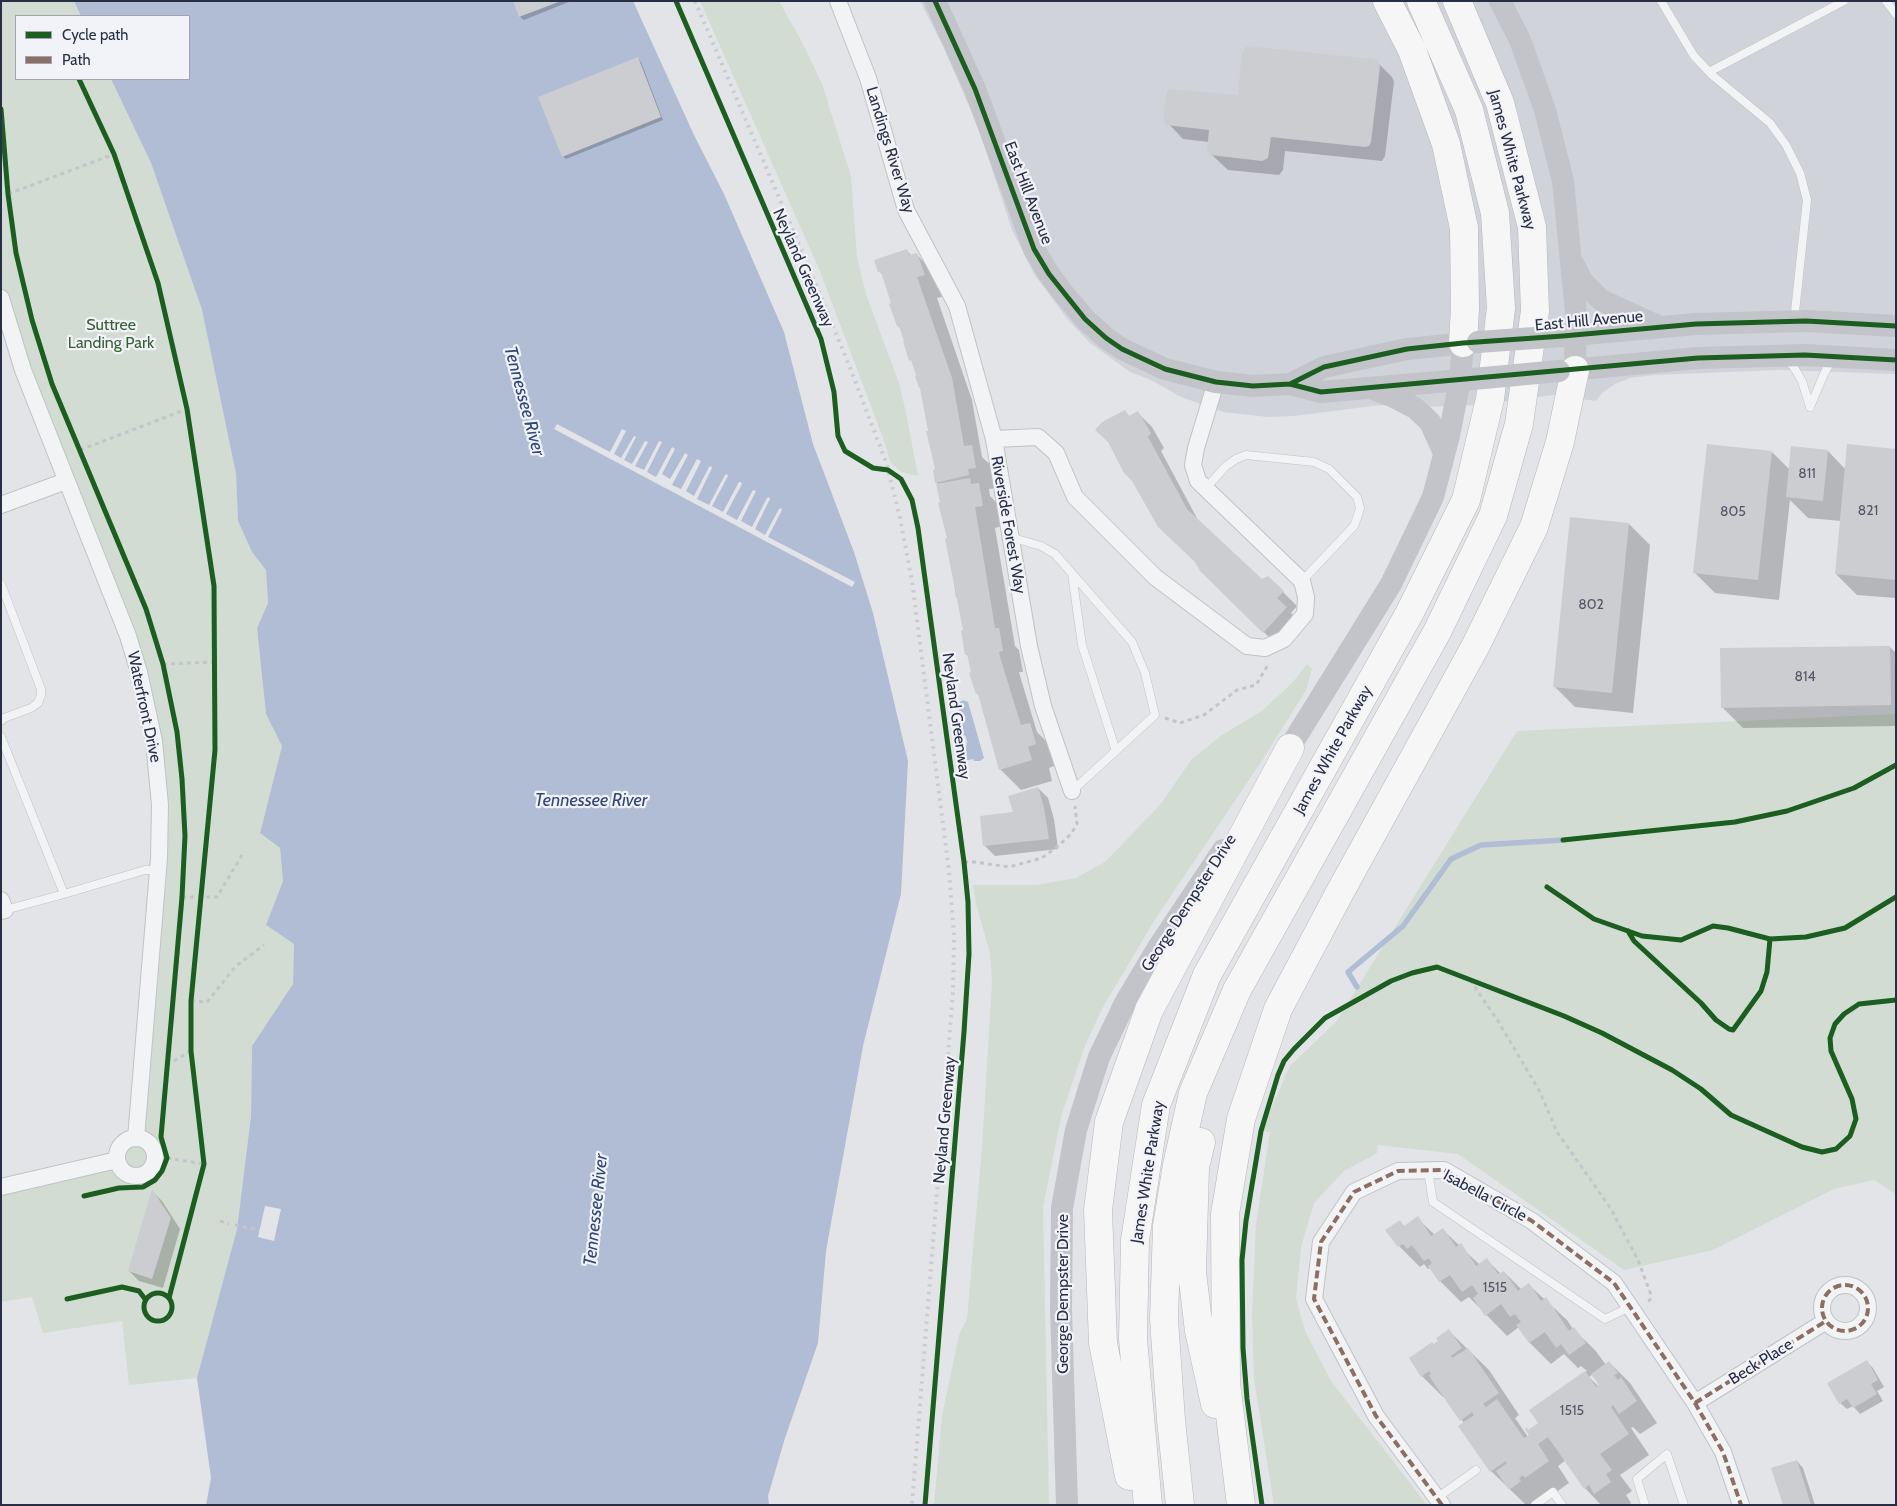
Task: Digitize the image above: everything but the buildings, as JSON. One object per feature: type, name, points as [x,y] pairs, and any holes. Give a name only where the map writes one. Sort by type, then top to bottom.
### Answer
[{"type":"highway","points":[[1387,1],[1412,50],[1446,144],[1464,228],[1465,308],[1470,342]]},
{"type":"highway","name":"James White Parkway","points":[[1148,1505],[1133,1339],[1134,1260],[1135,1240],[1156,1105],[1207,975],[1409,614],[1466,500],[1490,399],[1501,308],[1495,213],[1469,110],[1420,1]]},
{"type":"highway","name":"James White Parkway","points":[[1180,1505],[1171,1420],[1164,1320],[1167,1226],[1177,1165],[1193,1093],[1238,990],[1437,632],[1493,516],[1519,424],[1535,311],[1532,227],[1500,104],[1457,1]]},
{"type":"highway","points":[[1240,1505],[1226,1383],[1224,1214],[1241,1119],[1278,1009],[1475,647],[1534,527],[1560,442],[1567,371]]},
{"type":"highway","points":[[1134,1505],[1103,1343],[1098,1210],[1110,1122],[1148,1010],[1290,748]]},
{"type":"highway","points":[[1238,990],[1194,1167],[1192,1272],[1205,1363],[1240,1505]]},
{"type":"main road","name":"East Hill Avenue","points":[[935,1],[975,89],[1034,248],[1049,274],[1085,319],[1106,338],[1122,349],[1165,369],[1216,382],[1253,386],[1290,384],[1321,392],[1698,358],[1834,356],[1896,360]]},
{"type":"main road","points":[[1500,1],[1520,40],[1545,110],[1563,181],[1572,259],[1567,371]]},
{"type":"main road","points":[[1572,259],[1582,281],[1601,300],[1662,328]]},
{"type":"main road","name":"East Hill Avenue","points":[[1290,384],[1324,366],[1408,349],[1470,342],[1569,336],[1696,324],[1794,321],[1896,326]]},
{"type":"main road","name":"George Dempster Drive","points":[[1066,1505],[1061,1309],[1062,1208],[1076,1130],[1099,1057],[1125,1002],[1159,946],[1290,748],[1391,584],[1433,498],[1444,453],[1466,380],[1470,342]]},
{"type":"main road","points":[[1369,388],[1394,397],[1415,408],[1430,422],[1444,453]]},
{"type":"street","name":"Landings River Way","points":[[838,1],[868,78],[906,210],[957,306],[994,438]]},
{"type":"street","name":"Waterfront Drive","points":[[1,298],[22,370],[128,636],[139,672],[154,741],[160,805],[159,870],[136,1138]]},
{"type":"street","points":[[1216,382],[1196,448],[1193,465],[1198,481],[1302,581],[1306,597],[1305,614],[1284,639],[1275,643]]},
{"type":"street","name":"Riverside Forest Way","points":[[1072,790],[1043,706],[1029,646],[994,438],[1038,437],[1056,453],[1074,497],[1155,577],[1247,646],[1265,648],[1275,643]]},
{"type":"street","points":[[1,505],[66,481]]},
{"type":"street","points":[[136,1138],[148,1143],[152,1148],[154,1160],[149,1171],[138,1176],[127,1174],[122,1170],[117,1160],[119,1147],[130,1139],[136,1138]]},
{"type":"street","points":[[1,1187],[117,1160]]},
{"type":"street","name":"Isabella Circle","points":[[1440,1501],[1376,1416],[1314,1299],[1322,1242],[1354,1192],[1398,1171],[1444,1170],[1532,1221],[1614,1283],[1695,1403],[1723,1452],[1741,1505]]},
{"type":"street","name":"Beck Place","points":[[1695,1403],[1826,1321]]},
{"type":"lane","points":[[1661,1],[1694,56],[1708,72],[1770,123],[1786,145],[1800,172],[1807,200],[1794,321]]},
{"type":"lane","points":[[1708,72],[1844,1]]},
{"type":"lane","points":[[1886,1],[1896,14]]},
{"type":"lane","points":[[1781,356],[1796,371],[1802,381],[1810,407],[1834,356]]},
{"type":"lane","points":[[1206,488],[1226,466],[1246,455],[1314,462],[1329,469],[1357,497],[1360,508],[1354,526],[1302,581]]},
{"type":"lane","points":[[1010,537],[1041,546],[1055,554],[1132,642],[1145,673],[1155,715],[1072,790]]},
{"type":"lane","points":[[1072,573],[1082,645],[1116,751]]},
{"type":"lane","points":[[1,584],[41,689],[38,703],[1,721]]},
{"type":"lane","points":[[1,737],[64,894]]},
{"type":"lane","points":[[2,907],[64,894],[146,870],[159,870]]},
{"type":"lane","points":[[1428,1171],[1434,1202],[1605,1319],[1630,1307]]},
{"type":"lane","points":[[1645,1505],[1637,1479],[1668,1454],[1684,1505]]},
{"type":"lane","points":[[1440,1501],[1476,1470]]},
{"type":"lane","points":[[1535,1505],[1553,1492],[1562,1505]]},
{"type":"path","points":[[110,145],[117,163]]},
{"type":"path","points":[[8,194],[114,154]]},
{"type":"path","points":[[7,184],[9,204]]},
{"type":"path","points":[[186,400],[189,419]]},
{"type":"path","points":[[80,450],[187,409]]},
{"type":"path","points":[[76,442],[84,459]]},
{"type":"path","points":[[1155,715],[1180,723],[1204,715],[1237,690],[1256,685],[1268,667],[1275,643]]},
{"type":"path","points":[[215,653],[215,672]]},
{"type":"path","points":[[160,655],[165,674]]},
{"type":"path","points":[[163,664],[215,662]]},
{"type":"path","points":[[964,862],[1009,866],[1042,858],[1057,848],[1071,834],[1077,824],[1072,790]]},
{"type":"path","points":[[962,853],[965,870]]},
{"type":"path","points":[[182,898],[217,897],[242,855]]},
{"type":"path","points":[[200,906],[202,887]]},
{"type":"path","points":[[181,907],[182,889]]},
{"type":"path","points":[[191,1001],[207,1002],[236,966],[264,945]]},
{"type":"path","points":[[1462,977],[1479,984]]},
{"type":"path","points":[[1470,980],[1498,1021],[1540,1092],[1557,1132],[1612,1209],[1638,1260],[1651,1295],[1650,1300],[1630,1307]]},
{"type":"path","points":[[191,1009],[192,991]]},
{"type":"path","points":[[191,1042],[192,1060]]},
{"type":"path","points":[[167,1065],[191,1051]]},
{"type":"path","points":[[166,1074],[168,1055]]},
{"type":"path","points":[[165,1151],[167,1158],[165,1165]]},
{"type":"path","points":[[202,1173],[203,1155]]},
{"type":"path","points":[[167,1158],[204,1164]]},
{"type":"path","points":[[220,1222],[230,1224]]},
{"type":"path","points":[[234,1225],[259,1230]]},
{"type":"shaded area","points":[[920,1],[1896,1],[1896,374],[1778,370],[1654,375],[1630,378],[1615,384],[1602,393],[1596,401],[1553,395],[1475,405],[1400,408],[1387,405],[1294,416],[1268,417],[1223,412],[1181,397],[1151,380],[1130,372],[1090,343],[1068,320],[1034,274],[1012,230],[978,127],[942,44]]},
{"type":"green space","name":"Suttree Landing Park","points":[[1,1],[74,1],[81,15],[15,15],[15,80],[111,80],[151,163],[202,310],[236,474],[238,521],[252,552],[266,570],[268,603],[257,628],[266,714],[282,746],[260,833],[280,848],[283,881],[266,925],[294,944],[293,985],[252,1046],[251,1116],[237,1229],[197,1378],[129,1385],[122,1321],[43,1333],[32,1297],[1,1302],[1,1187],[117,1153],[124,1142],[130,1139],[157,897],[147,704],[1,298]]},
{"type":"green space","points":[[700,1],[779,1],[803,44],[822,84],[851,176],[857,257],[866,294],[900,386],[918,476],[901,472],[890,462],[885,443],[819,269]]},
{"type":"green space","points":[[1307,664],[1312,669],[1306,690],[1263,759],[1154,921],[1103,1007],[1086,1043],[1062,1113],[1043,1207],[1049,1505],[934,1505],[942,1416],[959,1335],[967,1319],[982,1147],[992,982],[990,953],[976,904],[973,885],[1037,885],[1076,878],[1105,862],[1160,805],[1192,759],[1222,735],[1262,711],[1293,682]]},
{"type":"green space","points":[[1896,714],[1896,1194],[1874,1180],[1834,1189],[1713,1250],[1624,1270],[1458,1154],[1378,1145],[1377,1153],[1344,1171],[1314,1203],[1301,1247],[1296,1298],[1305,1331],[1331,1381],[1427,1505],[1274,1505],[1254,1379],[1252,1316],[1256,1224],[1270,1132],[1261,1131],[1290,1066],[1336,1022],[1517,731]]},
{"type":"water","name":"Tennessee River","points":[[74,1],[633,1],[694,135],[724,194],[784,332],[813,444],[854,552],[873,613],[908,761],[901,894],[863,1046],[826,1251],[818,1343],[785,1438],[768,1496],[769,1505],[206,1505],[211,1478],[197,1378],[237,1229],[251,1116],[252,1046],[293,984],[294,944],[266,925],[283,881],[280,848],[260,833],[282,746],[266,714],[257,628],[268,603],[266,570],[252,552],[238,521],[236,474],[202,310],[151,163],[111,80],[190,80],[190,15],[81,15]]},
{"type":"water","points":[[963,700],[968,702],[984,758],[980,761],[974,761],[973,759],[964,761],[962,752],[967,742],[966,737],[960,731],[959,724],[962,723],[957,704]]},
{"type":"pier","points":[[557,424],[610,452],[622,429],[626,431],[614,454],[621,458],[634,436],[636,437],[624,460],[632,464],[645,441],[648,442],[635,466],[644,470],[659,441],[662,442],[647,472],[656,477],[672,447],[675,449],[662,474],[670,479],[685,453],[688,455],[672,485],[681,489],[697,459],[701,461],[686,491],[694,496],[711,466],[712,468],[697,499],[709,505],[727,474],[728,476],[712,506],[723,512],[739,482],[741,482],[742,484],[726,514],[737,520],[753,490],[756,491],[741,521],[752,527],[769,497],[770,499],[755,529],[765,535],[781,508],[782,510],[768,537],[855,582],[852,587],[554,429]]},
{"type":"pier","points":[[265,1206],[281,1209],[274,1241],[258,1237]]},
{"type":"waterway","points":[[1357,987],[1348,972],[1403,926],[1451,859],[1481,845],[1563,840]]},
{"type":"railway","points":[[695,1],[812,275],[887,465],[900,518],[912,581],[949,871],[954,935],[953,992],[912,1505]]},
{"type":"marked path","points":[[1442,1505],[1376,1416],[1314,1299],[1321,1242],[1354,1192],[1398,1171],[1444,1170],[1532,1221],[1614,1283],[1695,1403],[1723,1452],[1741,1505]]},
{"type":"marked path","points":[[1850,1285],[1862,1291],[1867,1299],[1868,1308],[1867,1317],[1862,1325],[1854,1330],[1840,1331],[1828,1325],[1823,1317],[1822,1303],[1828,1291],[1836,1286],[1850,1285]]},
{"type":"marked path","points":[[1695,1403],[1826,1321]]},
{"type":"cycle path","name":"Neyland Greenway","points":[[676,1],[821,339],[834,392],[838,436],[845,451],[873,468],[888,470],[901,479],[912,500],[918,528],[964,862],[968,902],[969,954],[925,1505]]},
{"type":"cycle path","points":[[935,1],[975,89],[1034,249],[1049,274],[1085,319],[1106,338],[1122,349],[1165,369],[1216,382],[1253,386],[1290,384],[1321,392],[1698,358],[1805,355],[1896,360]]},
{"type":"cycle path","points":[[79,80],[114,154],[158,283],[187,409],[214,586],[215,750],[191,1001],[191,1051],[204,1164],[169,1298]]},
{"type":"cycle path","points":[[1,109],[8,194],[16,253],[32,320],[52,384],[146,609],[163,664],[177,732],[182,779],[185,836],[182,897],[161,1137],[167,1158],[162,1171],[155,1180],[143,1187],[119,1188],[84,1196]]},
{"type":"cycle path","points":[[1290,384],[1324,367],[1407,349],[1463,343],[1696,324],[1806,321],[1896,326]]},
{"type":"cycle path","points":[[1563,840],[1735,822],[1787,811],[1854,788],[1896,765]]},
{"type":"cycle path","points":[[1547,887],[1594,919],[1642,936],[1681,940],[1713,926],[1770,939],[1806,937],[1845,928],[1896,897]]},
{"type":"cycle path","points":[[1628,931],[1634,941],[1701,1003],[1716,1020],[1733,1030],[1761,991],[1767,972],[1770,939]]},
{"type":"cycle path","points":[[1262,1505],[1247,1399],[1243,1348],[1242,1260],[1246,1221],[1261,1131],[1278,1075],[1284,1061],[1325,1018],[1391,981],[1412,973],[1437,967],[1564,1016],[1602,1033],[1672,1070],[1701,1089],[1731,1115],[1802,1147],[1822,1152],[1836,1149],[1850,1136],[1856,1119],[1852,1099],[1831,1051],[1830,1038],[1835,1024],[1844,1014],[1859,1004],[1896,1000]]},
{"type":"cycle path","points":[[67,1299],[122,1287],[139,1291],[145,1299]]},
{"type":"cycle path","points":[[158,1293],[168,1297],[172,1307],[168,1317],[158,1321],[148,1317],[144,1307],[148,1297],[158,1293]]}]
